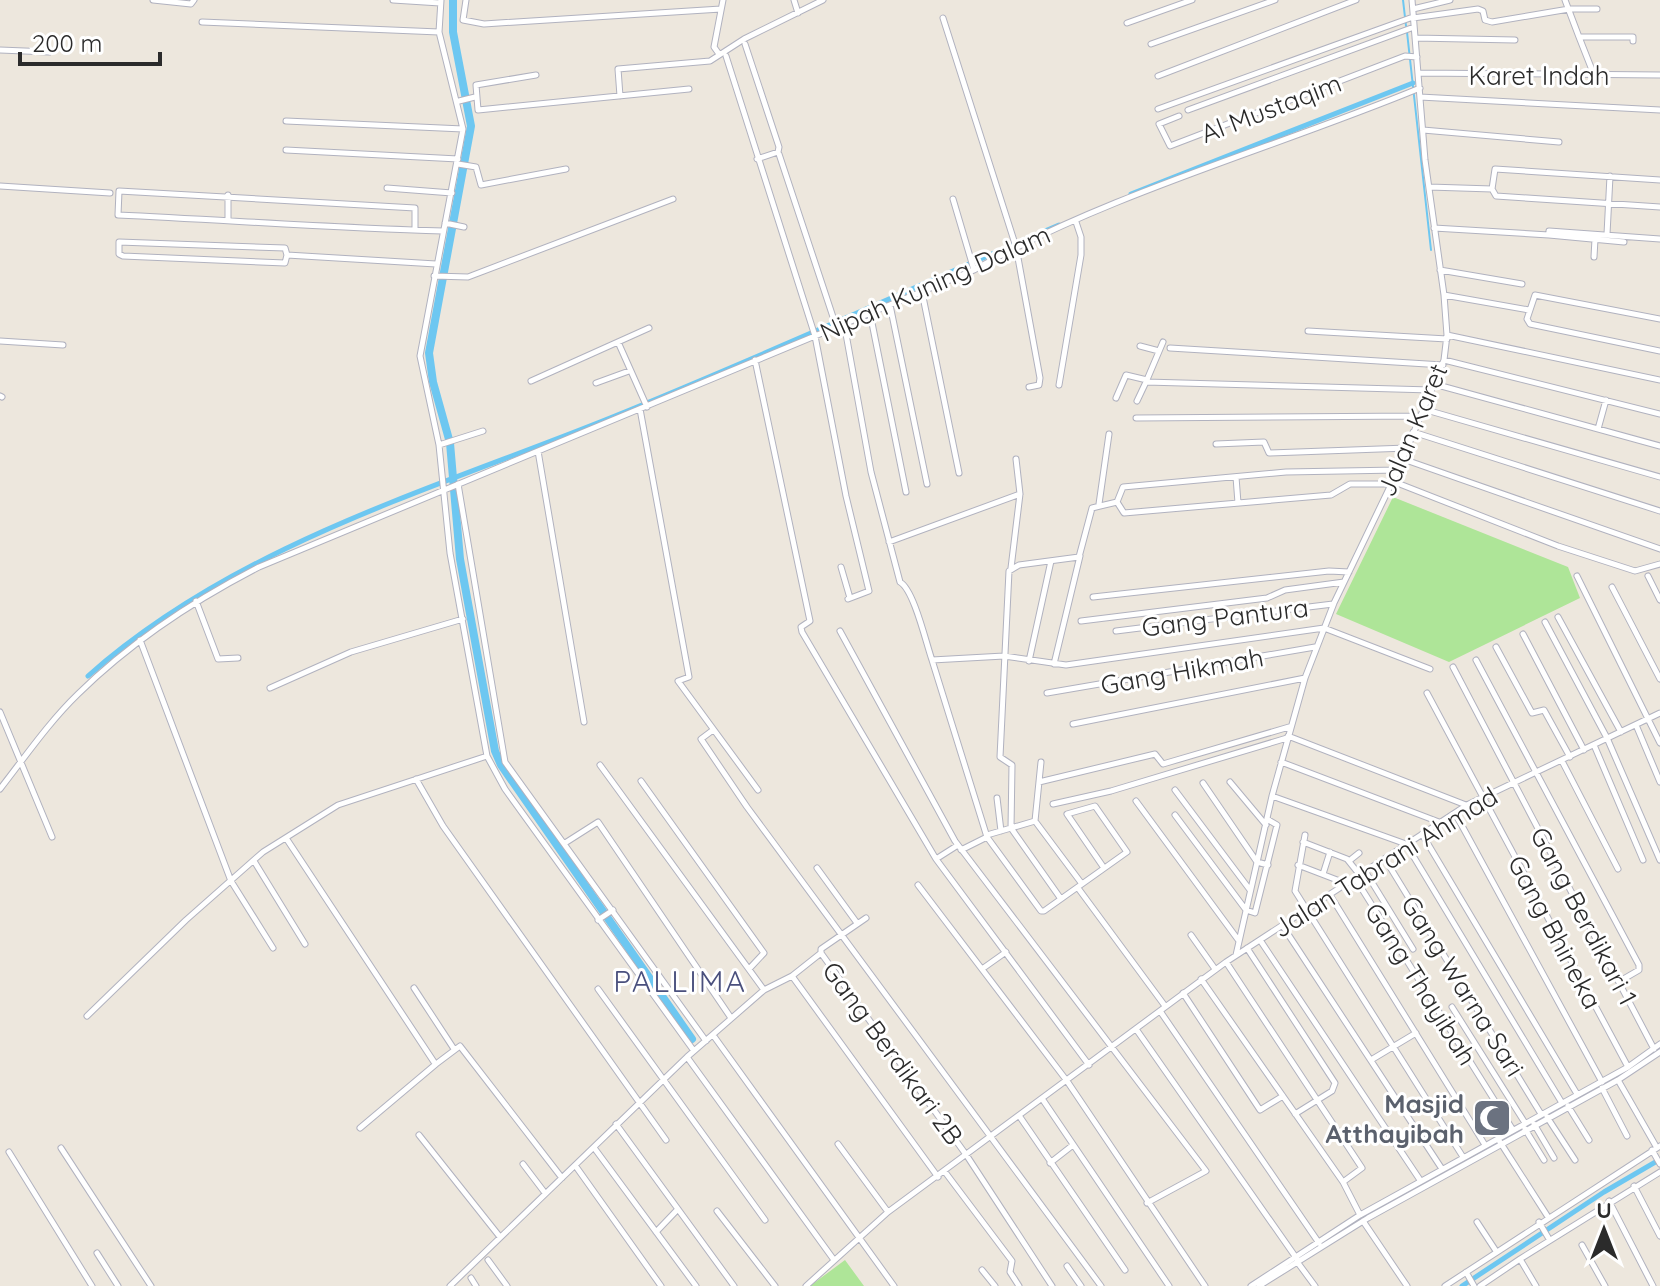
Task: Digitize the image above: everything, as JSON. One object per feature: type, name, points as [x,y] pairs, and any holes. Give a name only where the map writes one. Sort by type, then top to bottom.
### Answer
[{"type":"street","points":[[153,0],[191,4],[194,0]]},
{"type":"street","points":[[393,0],[441,2],[439,32],[460,100],[463,129],[458,162],[420,356],[442,444],[444,486],[463,619],[487,756],[505,789],[694,1051]]},
{"type":"street","points":[[466,0],[463,20],[484,24],[721,9]]},
{"type":"street","points":[[723,0],[714,47],[723,55],[814,335],[846,496],[869,591],[849,599],[841,567]]},
{"type":"street","points":[[794,0],[798,13]]},
{"type":"street","points":[[620,96],[618,69],[710,61],[823,0]]},
{"type":"street","points":[[1127,23],[1192,0]]},
{"type":"street","points":[[1242,0],[1246,10]]},
{"type":"street","points":[[1151,44],[1275,0]]},
{"type":"street","points":[[1158,76],[1356,0]]},
{"type":"street","name":"Jalan Karet","points":[[1236,956],[1272,796],[1305,678],[1334,603],[1403,459],[1443,362],[1447,337],[1444,295],[1429,187],[1415,38],[1410,17],[1412,0]]},
{"type":"street","points":[[1412,9],[1450,0]]},
{"type":"street","points":[[1565,0],[1594,75]]},
{"type":"street","points":[[1158,109],[1410,17],[1478,9],[1488,23],[1569,9],[1597,9]]},
{"type":"street","points":[[943,18],[1015,245],[1040,378],[1039,386],[1029,387]]},
{"type":"street","points":[[202,22],[439,32]]},
{"type":"street","points":[[1188,110],[1412,27]]},
{"type":"street","points":[[1579,37],[1633,37],[1633,41]]},
{"type":"street","points":[[1415,38],[1515,40]]},
{"type":"street","points":[[745,44],[779,147],[778,152],[757,159]]},
{"type":"street","points":[[0,50],[49,52]]},
{"type":"street","name":"Al Mustaqim","points":[[1179,116],[1159,124],[1170,146],[1405,56],[1416,57]]},
{"type":"street","name":"Karet Indah","points":[[1419,73],[1660,75]]},
{"type":"street","points":[[536,75],[476,85],[473,97],[478,110],[689,89]]},
{"type":"street","name":"Nipah Kuning Dalam","points":[[0,789],[79,693],[140,640],[196,601],[259,567],[444,486],[538,451],[922,292],[1015,245],[1419,89]]},
{"type":"street","points":[[460,100],[473,97]]},
{"type":"street","points":[[1420,97],[1660,110]]},
{"type":"street","points":[[286,121],[463,129]]},
{"type":"street","points":[[1423,130],[1559,142]]},
{"type":"street","points":[[286,150],[458,162],[476,167],[481,185],[566,169]]},
{"type":"street","points":[[779,154],[836,326]]},
{"type":"street","points":[[1660,180],[1495,169],[1492,189],[1496,196],[1660,207]]},
{"type":"street","points":[[1607,234],[1610,176]]},
{"type":"street","points":[[0,186],[110,193]]},
{"type":"street","points":[[1429,187],[1492,189]]},
{"type":"street","points":[[387,188],[452,193]]},
{"type":"street","points":[[415,230],[415,208],[119,191],[118,215],[228,220],[415,230],[443,231]]},
{"type":"street","points":[[228,195],[228,220]]},
{"type":"street","points":[[436,276],[468,277],[673,199]]},
{"type":"street","points":[[953,199],[972,265]]},
{"type":"street","points":[[1059,385],[1081,255],[1081,237],[1076,222]]},
{"type":"street","points":[[445,223],[464,227]]},
{"type":"street","points":[[1434,228],[1624,242]]},
{"type":"street","points":[[1549,235],[1551,230],[1660,239]]},
{"type":"street","points":[[1594,257],[1595,239]]},
{"type":"street","points":[[120,241],[285,248],[287,255],[285,263],[119,254],[120,241]]},
{"type":"street","points":[[287,255],[436,264]]},
{"type":"street","points":[[1440,270],[1522,284]]},
{"type":"street","points":[[922,292],[959,473]]},
{"type":"street","points":[[1444,295],[1529,310]]},
{"type":"street","points":[[1660,319],[1535,295],[1529,310],[1530,324],[1660,351]]},
{"type":"street","points":[[889,305],[927,484]]},
{"type":"street","points":[[870,313],[906,492]]},
{"type":"street","points":[[844,323],[871,472],[900,582],[906,585],[913,603],[987,836],[1041,911],[1080,886],[1127,851],[1094,806],[1067,814],[1104,868]]},
{"type":"street","points":[[531,381],[649,328]]},
{"type":"street","points":[[1308,331],[1447,337],[1660,380]]},
{"type":"street","points":[[0,341],[63,345]]},
{"type":"street","points":[[618,342],[644,405],[689,677],[678,681],[758,790]]},
{"type":"street","points":[[1137,401],[1163,342]]},
{"type":"street","points":[[1140,346],[1159,351]]},
{"type":"street","points":[[1170,348],[1443,362],[1660,414]]},
{"type":"street","points":[[755,360],[810,620],[801,627],[802,632],[936,859],[1089,1065]]},
{"type":"street","points":[[596,383],[629,371]]},
{"type":"street","points":[[1116,398],[1126,375],[1147,381],[1433,387],[1660,446]]},
{"type":"street","points":[[1598,429],[1606,400]]},
{"type":"street","points":[[1422,409],[1660,477]]},
{"type":"street","points":[[1136,418],[1419,416]]},
{"type":"street","points":[[442,444],[483,431]]},
{"type":"street","points":[[1413,432],[1660,511]]},
{"type":"street","points":[[1099,504],[1109,434]]},
{"type":"street","points":[[1216,444],[1264,442],[1269,453],[1407,448]]},
{"type":"street","points":[[538,451],[584,722]]},
{"type":"street","points":[[1016,459],[1020,494],[1004,656],[1000,757],[1012,764],[1011,828],[1061,899]]},
{"type":"street","points":[[1403,459],[1660,549]]},
{"type":"street","points":[[1117,502],[1123,487],[1236,477],[1398,470]]},
{"type":"street","points":[[1236,477],[1238,503]]},
{"type":"street","points":[[1117,502],[1123,513],[1331,495],[1350,484],[1391,482],[1558,546],[1635,571],[1660,564]]},
{"type":"street","points":[[456,484],[505,762],[706,1041]]},
{"type":"street","points":[[889,542],[1020,494]]},
{"type":"street","points":[[1054,664],[1092,508],[1117,502]]},
{"type":"street","points":[[1011,568],[1081,556]]},
{"type":"street","points":[[1029,661],[1051,561]]},
{"type":"street","points":[[1093,597],[1332,570],[1349,572]]},
{"type":"street","points":[[1577,576],[1660,743]]},
{"type":"street","points":[[1648,576],[1659,596]]},
{"type":"street","points":[[1081,621],[1267,598],[1285,590],[1344,582]]},
{"type":"street","points":[[1612,587],[1660,679]]},
{"type":"street","points":[[196,601],[218,659],[238,658]]},
{"type":"street","name":"Gang Pantura","points":[[1116,631],[1334,603]]},
{"type":"street","points":[[1558,617],[1621,732]]},
{"type":"street","points":[[270,688],[351,652],[463,619]]},
{"type":"street","points":[[1545,622],[1607,738],[1660,860]]},
{"type":"street","points":[[932,660],[1004,656],[1066,665],[1324,628],[1430,669]]},
{"type":"street","points":[[840,631],[960,848],[1114,1045],[1206,1171],[1147,1203]]},
{"type":"street","points":[[1523,634],[1584,750]]},
{"type":"street","points":[[140,640],[231,881],[273,948]]},
{"type":"street","name":"Gang Hikmah","points":[[1047,693],[1316,647]]},
{"type":"street","points":[[1496,647],[1532,713],[1544,710],[1570,757]]},
{"type":"street","points":[[1476,660],[1639,965],[1639,970],[1620,981]]},
{"type":"street","name":"Gang Berdikari 1","points":[[1453,667],[1658,1052]]},
{"type":"street","points":[[1073,724],[1305,678]]},
{"type":"street","name":"Gang Bhineka","points":[[1427,693],[1628,1067]]},
{"type":"street","points":[[0,712],[52,837]]},
{"type":"street","name":"Jalan Tabrani Ahmad","points":[[806,1286],[888,1212],[1043,1100],[1215,969],[1467,805],[1660,713]]},
{"type":"street","points":[[1636,725],[1660,782]]},
{"type":"street","points":[[1039,782],[1155,753],[1163,764],[1290,727]]},
{"type":"street","points":[[713,730],[701,739],[1101,1286]]},
{"type":"street","points":[[1053,804],[1111,791],[1288,737],[1467,805]]},
{"type":"street","points":[[1594,745],[1643,860]]},
{"type":"street","points":[[87,1016],[231,881],[286,838],[338,805],[487,756]]},
{"type":"street","points":[[1562,761],[1618,869]]},
{"type":"street","points":[[1041,762],[1035,821],[1319,1243]]},
{"type":"street","points":[[1281,762],[1440,822]]},
{"type":"street","points":[[600,765],[764,990]]},
{"type":"street","points":[[416,779],[443,826],[666,1140]]},
{"type":"street","points":[[641,781],[764,953],[749,969]]},
{"type":"street","points":[[1175,815],[1246,910],[1256,912],[1277,823],[1266,822],[1230,782]]},
{"type":"street","points":[[1203,783],[1257,862],[1268,865]]},
{"type":"street","points":[[1175,790],[1250,891]]},
{"type":"street","points":[[1272,796],[1406,844],[1589,1140]]},
{"type":"street","points":[[997,798],[1001,831]]},
{"type":"street","points":[[1136,801],[1239,941]]},
{"type":"street","points":[[1455,813],[1627,1136]]},
{"type":"street","points":[[936,859],[987,836],[1035,821]]},
{"type":"street","points":[[565,843],[598,822],[731,1018]]},
{"type":"street","points":[[1421,834],[1577,1094]]},
{"type":"street","points":[[286,838],[436,1064]]},
{"type":"street","points":[[1413,949],[1349,861],[1304,838],[1294,890],[1395,1045],[1463,1157]]},
{"type":"street","points":[[1323,875],[1330,852]]},
{"type":"street","points":[[1349,861],[1359,853]]},
{"type":"street","name":"Gang Warna Sari","points":[[1385,859],[1544,1116],[1575,1160]]},
{"type":"street","points":[[254,861],[305,944]]},
{"type":"street","points":[[1298,865],[1346,884]]},
{"type":"street","points":[[817,868],[857,923]]},
{"type":"street","name":"Gang Thayibah","points":[[1360,875],[1513,1130]]},
{"type":"street","points":[[1252,883],[1263,886]]},
{"type":"street","points":[[918,885],[1067,1081],[1205,1286]]},
{"type":"street","points":[[1330,895],[1485,1145]]},
{"type":"street","points":[[598,920],[613,910]]},
{"type":"street","points":[[450,1286],[638,1101],[731,1018],[764,990],[792,976],[841,934],[866,918]]},
{"type":"street","points":[[1282,925],[1442,1169]]},
{"type":"street","points":[[1191,935],[1215,969]]},
{"type":"street","points":[[1260,940],[1420,1180]]},
{"type":"street","points":[[1247,948],[1334,1080],[1334,1090],[1295,1114]]},
{"type":"street","name":"Gang Berdikari 2B","points":[[821,951],[967,1156],[1052,1286]]},
{"type":"street","points":[[982,969],[1006,952]]},
{"type":"street","points":[[1226,962],[1362,1168],[1343,1182]]},
{"type":"street","points":[[792,976],[938,1177]]},
{"type":"street","points":[[1201,979],[1343,1182],[1361,1218],[1407,1286]]},
{"type":"street","points":[[414,988],[454,1049]]},
{"type":"street","points":[[598,989],[765,1220]]},
{"type":"street","points":[[1183,993],[1260,1110],[1283,1096]]},
{"type":"street","points":[[1452,1007],[1544,1160]]},
{"type":"street","points":[[1136,1029],[1315,1286]]},
{"type":"street","points":[[1371,1060],[1416,1033]]},
{"type":"street","points":[[713,1035],[894,1286]]},
{"type":"street","points":[[1565,1104],[1577,1094],[1618,1080],[1658,1052],[1660,1044]]},
{"type":"street","points":[[360,1128],[459,1046],[562,1178]]},
{"type":"street","points":[[1251,1286],[1298,1261],[1319,1243],[1361,1218],[1658,1052]]},
{"type":"street","points":[[687,1057],[834,1260]]},
{"type":"street","points":[[1618,1080],[1656,1149],[1660,1164]]},
{"type":"street","points":[[1043,1100],[1169,1286]]},
{"type":"street","points":[[1020,1117],[1125,1270]]},
{"type":"street","points":[[1533,1122],[1554,1158]]},
{"type":"street","points":[[616,1124],[734,1286]]},
{"type":"street","points":[[1259,1286],[1420,1180],[1434,1177],[1463,1157],[1525,1126]]},
{"type":"street","points":[[419,1135],[500,1237]]},
{"type":"street","points":[[1500,1142],[1548,1217]]},
{"type":"street","points":[[838,1144],[888,1212]]},
{"type":"street","points":[[1050,1163],[1073,1145]]},
{"type":"street","points":[[61,1148],[151,1286]]},
{"type":"street","points":[[595,1149],[696,1286]]},
{"type":"street","points":[[1445,1286],[1656,1149]]},
{"type":"street","points":[[9,1152],[92,1286]]},
{"type":"street","points":[[523,1164],[545,1193]]},
{"type":"street","points":[[577,1168],[661,1286]]},
{"type":"street","points":[[945,1172],[1012,1261],[1010,1274],[1019,1286]]},
{"type":"street","points":[[1466,1272],[1476,1286],[1548,1238],[1660,1172]]},
{"type":"street","points":[[1634,1186],[1660,1236]]},
{"type":"street","points":[[1609,1201],[1653,1286]]},
{"type":"street","points":[[656,1232],[678,1209]]},
{"type":"street","points":[[717,1211],[775,1286]]},
{"type":"street","points":[[1477,1222],[1496,1251]]},
{"type":"street","points":[[1540,1224],[1548,1238]]},
{"type":"street","points":[[1582,1245],[1605,1286]]},
{"type":"street","points":[[97,1253],[118,1286]]},
{"type":"street","points":[[1520,1259],[1536,1286]]},
{"type":"street","points":[[488,1260],[507,1286]]},
{"type":"street","points":[[1067,1266],[1081,1286]]},
{"type":"street","points":[[982,1270],[995,1286]]},
{"type":"street","points":[[471,1278],[476,1286]]},
{"type":"green space","points":[[1393,497],[1568,567],[1580,598],[1449,662],[1336,614]]},
{"type":"green space","points":[[845,1260],[864,1286],[810,1286]]},
{"type":"waterway","points":[[453,0],[453,32],[471,126],[429,353],[433,382],[450,443],[460,559],[495,751],[501,765],[692,1039]]},
{"type":"waterway","points":[[1403,0],[1406,26]]},
{"type":"waterway","points":[[1407,32],[1431,250]]},
{"type":"waterway","points":[[1131,194],[1413,83]]},
{"type":"waterway","points":[[88,676],[146,630],[207,591],[337,525],[667,395],[1059,225]]},
{"type":"waterway","points":[[1462,1286],[1604,1192],[1659,1160]]},
{"type":"place","name":"Masjid Atthayibah","points":[[1492,1118]]},
{"type":"district","name":"PALLIMA","points":[[680,981]]}]
